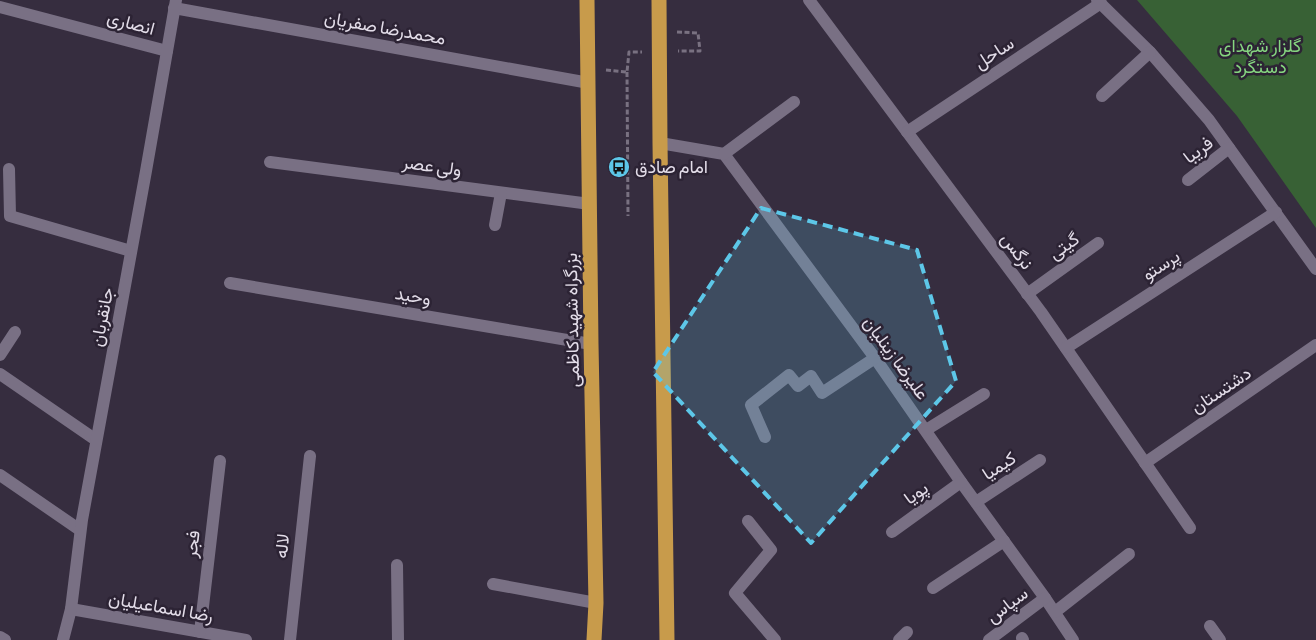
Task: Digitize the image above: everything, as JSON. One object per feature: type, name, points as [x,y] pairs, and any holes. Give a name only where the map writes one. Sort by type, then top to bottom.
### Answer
[{"type":"highway","name":"بزرگراه شهید کاظمی","points":[[587,0],[590,344],[596,603],[594,640]]},
{"type":"highway","points":[[659,0],[667,640]]},
{"type":"street","name":"نرگس","points":[[810,0],[1066,348],[1190,528]]},
{"type":"street","points":[[1099,2],[1150,52],[1209,120],[1316,269]]},
{"type":"street","name":"ساحل","points":[[907,132],[1099,2]]},
{"type":"street","name":"محمدرضا صفریان","points":[[175,4],[589,83]]},
{"type":"street","name":"جانقربان","points":[[63,640],[71,609],[80,530],[175,4]]},
{"type":"street","name":"انصاری","points":[[0,7],[167,51]]},
{"type":"street","points":[[1102,96],[1150,52]]},
{"type":"street","points":[[660,143],[724,154],[794,102]]},
{"type":"street","name":"فریبا","points":[[1188,180],[1230,148]]},
{"type":"street","name":"علیرضا زینلیان","points":[[724,154],[875,358],[1073,640]]},
{"type":"street","name":"ولی عصر","points":[[270,162],[590,204]]},
{"type":"street","points":[[9,169],[10,216],[131,251]]},
{"type":"street","points":[[495,225],[501,193]]},
{"type":"street","name":"پرستو","points":[[1066,348],[1276,212]]},
{"type":"street","name":"گیتی","points":[[1027,294],[1098,243]]},
{"type":"street","name":"وحید","points":[[230,283],[590,344]]},
{"type":"street","points":[[0,355],[15,332]]},
{"type":"street","name":"دشتستان","points":[[1145,463],[1316,345]]},
{"type":"street","points":[[766,437],[750,405],[789,375],[798,386],[811,376],[822,393],[875,358]]},
{"type":"street","points":[[0,374],[96,440]]},
{"type":"street","points":[[926,430],[984,394]]},
{"type":"street","name":"لاله","points":[[290,640],[310,456]]},
{"type":"street","name":"فجر","points":[[200,632],[220,460]]},
{"type":"street","name":"کیمیا","points":[[976,502],[1040,460]]},
{"type":"street","points":[[0,475],[80,530]]},
{"type":"street","name":"پویا","points":[[892,532],[961,482]]},
{"type":"street","points":[[748,521],[771,550],[735,593],[775,640]]},
{"type":"street","points":[[933,588],[1004,541]]},
{"type":"street","points":[[1055,612],[1129,554]]},
{"type":"street","points":[[397,565],[398,640]]},
{"type":"street","points":[[493,584],[596,603]]},
{"type":"street","name":"سپاس","points":[[989,640],[1045,598]]},
{"type":"street","name":"رضا اسماعیلیان","points":[[71,609],[246,640]]},
{"type":"street","points":[[1210,626],[1220,640]]},
{"type":"street","points":[[0,637],[5,640]]},
{"type":"path","points":[[674,51],[700,51],[698,33]]},
{"type":"path","points":[[628,216],[627,72],[629,52],[647,52]]},
{"type":"path","points":[[600,69],[627,72]]},
{"type":"highlighted area","points":[[761,208],[917,250],[956,381],[811,543],[653,372]]},
{"type":"green space","name":"گلزار شهدای دستگرد","points":[[1137,0],[1316,0],[1316,228],[1237,116]]},
{"type":"place","name":"امام صادق","points":[[619,167]]}]
